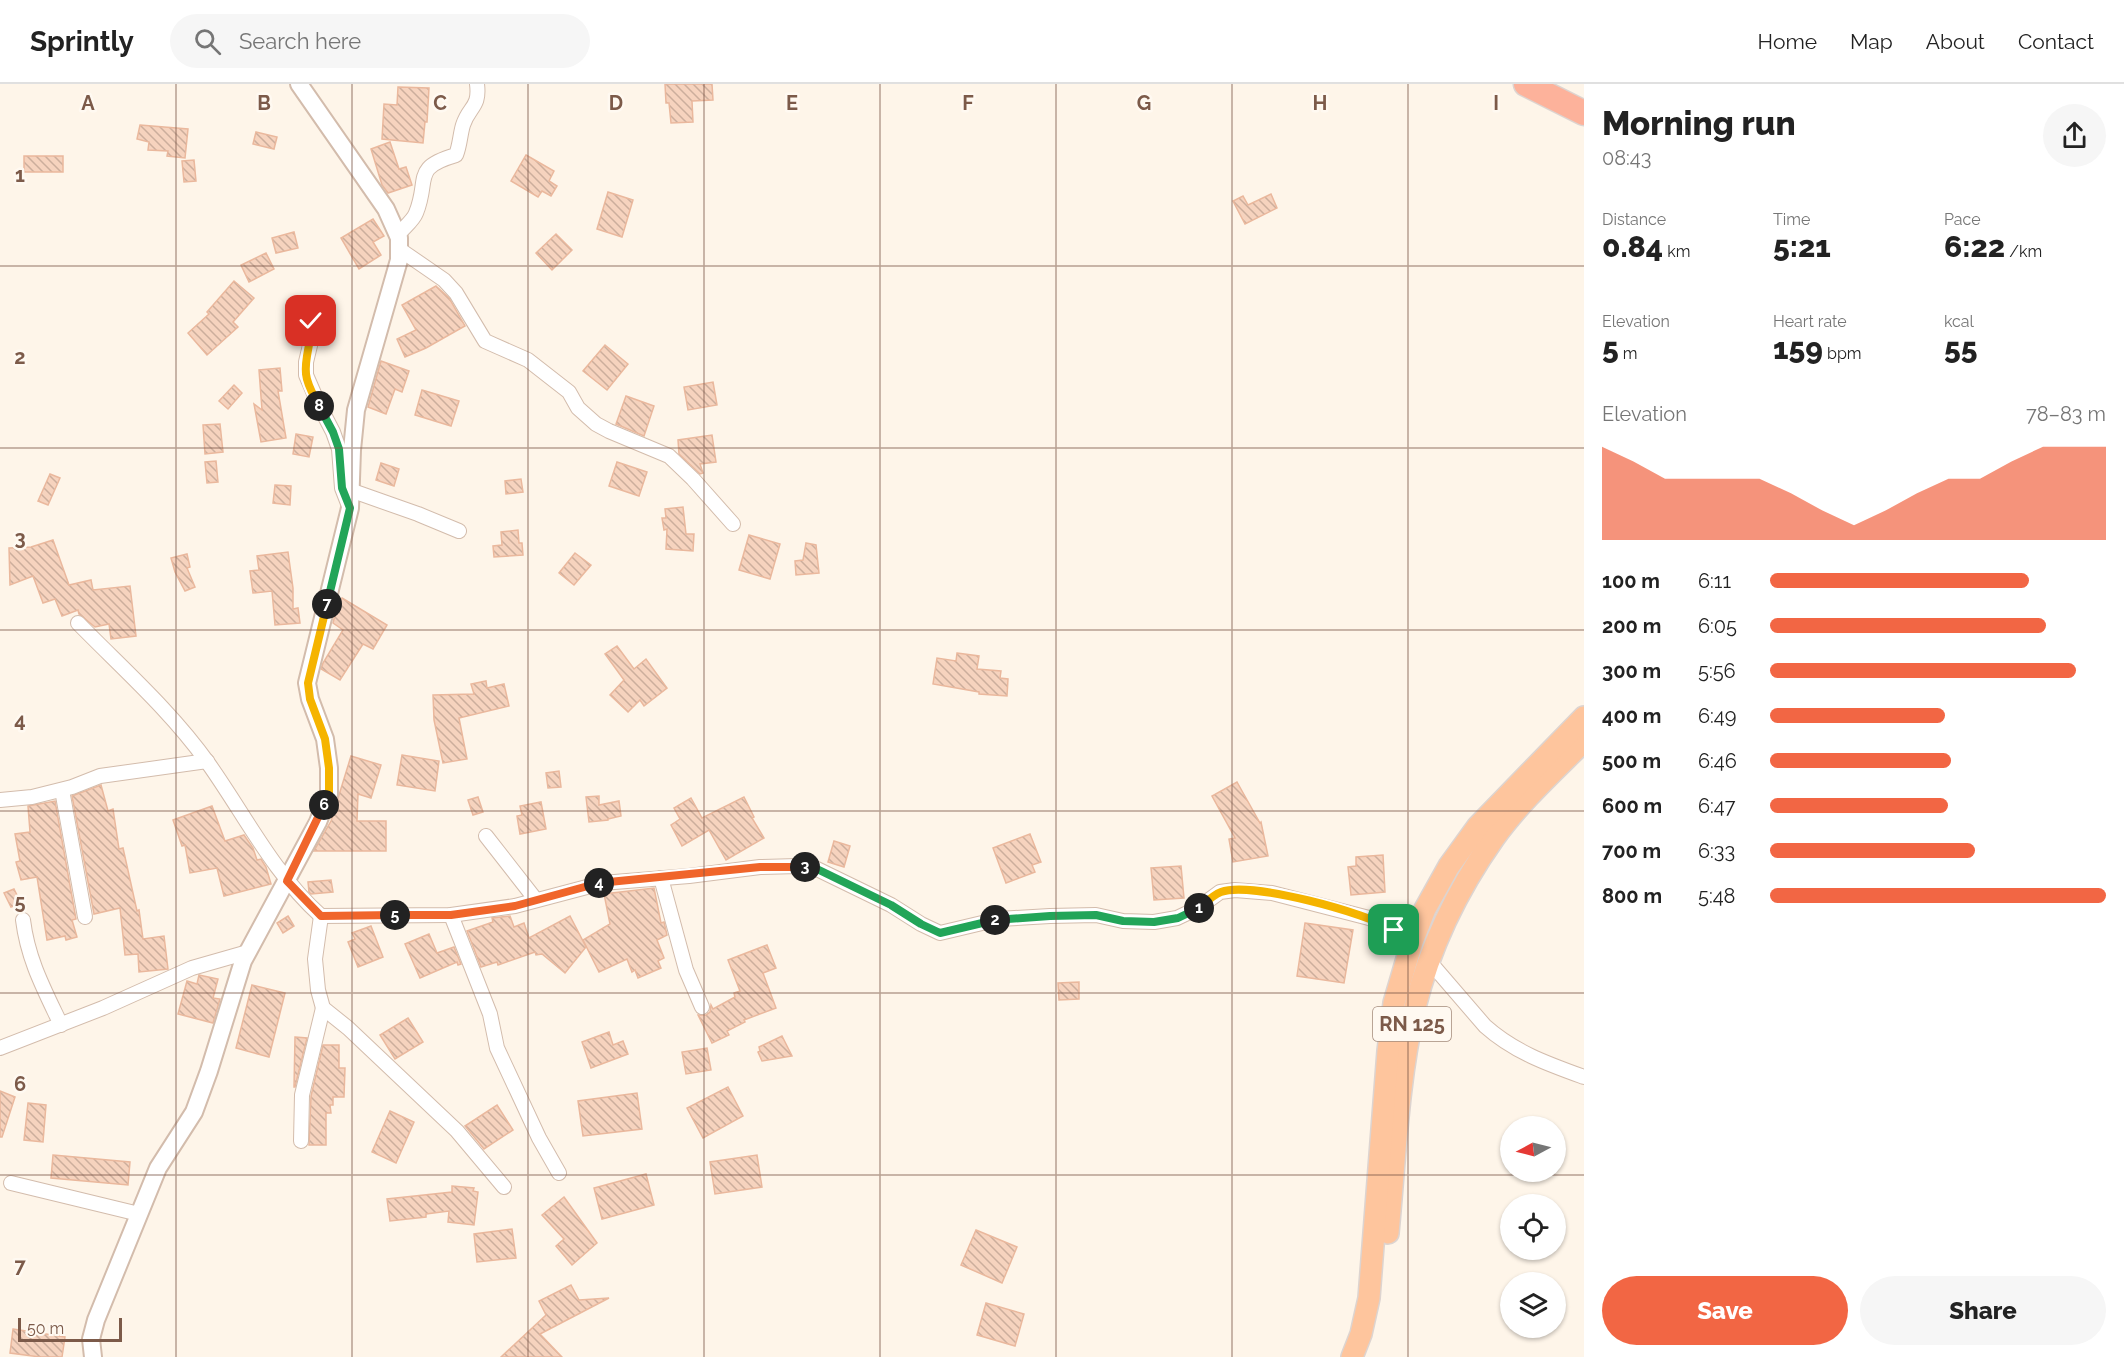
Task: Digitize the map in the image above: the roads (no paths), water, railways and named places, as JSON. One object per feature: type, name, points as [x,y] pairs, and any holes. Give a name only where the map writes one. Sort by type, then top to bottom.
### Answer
[{"type":"highway","points":[[1536,89],[1584,113]]},
{"type":"highway","points":[[1352,1357],[1361,1334],[1369,1298],[1388,1051],[1394,1003],[1412,942],[1425,909],[1449,866],[1478,826],[1584,717]]},
{"type":"highway","name":"RN 125","points":[[1366,1357],[1380,1312],[1407,1052],[1416,1006],[1429,961],[1447,917],[1469,876],[1495,837],[1525,801],[1584,741]]},
{"type":"street","points":[[398,242],[416,214],[424,174],[430,165],[438,160],[456,154],[464,122],[478,97],[477,84]]},
{"type":"street","points":[[93,1357],[91,1339],[96,1320],[158,1168],[194,1112],[243,961],[318,822],[329,794],[329,768],[325,739],[310,699],[308,683],[350,508],[356,410],[399,260],[398,242],[386,209],[299,85]]},
{"type":"street","points":[[398,242],[444,280],[456,293],[485,341],[528,360],[569,392],[578,408],[596,424],[669,456],[733,524]]},
{"type":"street","points":[[306,303],[313,333],[306,362],[306,375],[339,449],[342,488],[350,508]]},
{"type":"street","points":[[350,490],[459,531]]},
{"type":"street","points":[[78,623],[174,720],[207,761],[287,881],[321,916],[451,915],[515,906],[602,883],[760,867],[798,866],[817,869],[891,905],[940,933],[999,919],[1050,916],[1096,915],[1123,921],[1154,922],[1178,918],[1198,908],[1220,892],[1234,890],[1272,893],[1376,921],[1412,942]]},
{"type":"street","points":[[0,800],[32,797],[100,776],[207,761]]},
{"type":"street","points":[[62,789],[85,917]]},
{"type":"street","points":[[486,836],[536,900]]},
{"type":"street","points":[[661,878],[686,970],[702,1007]]},
{"type":"street","points":[[451,915],[490,1014],[497,1048],[539,1138],[559,1173]]},
{"type":"street","points":[[301,1141],[302,1095],[323,1008],[318,990],[315,959],[321,916]]},
{"type":"street","points":[[22,920],[26,945],[34,968],[61,1025]]},
{"type":"street","points":[[0,1048],[103,1008],[192,968],[248,952]]},
{"type":"street","points":[[1429,961],[1494,1035],[1531,1057],[1584,1077]]},
{"type":"street","points":[[323,1008],[348,1028],[449,1123],[504,1187]]},
{"type":"street","points":[[11,1183],[139,1214]]}]
